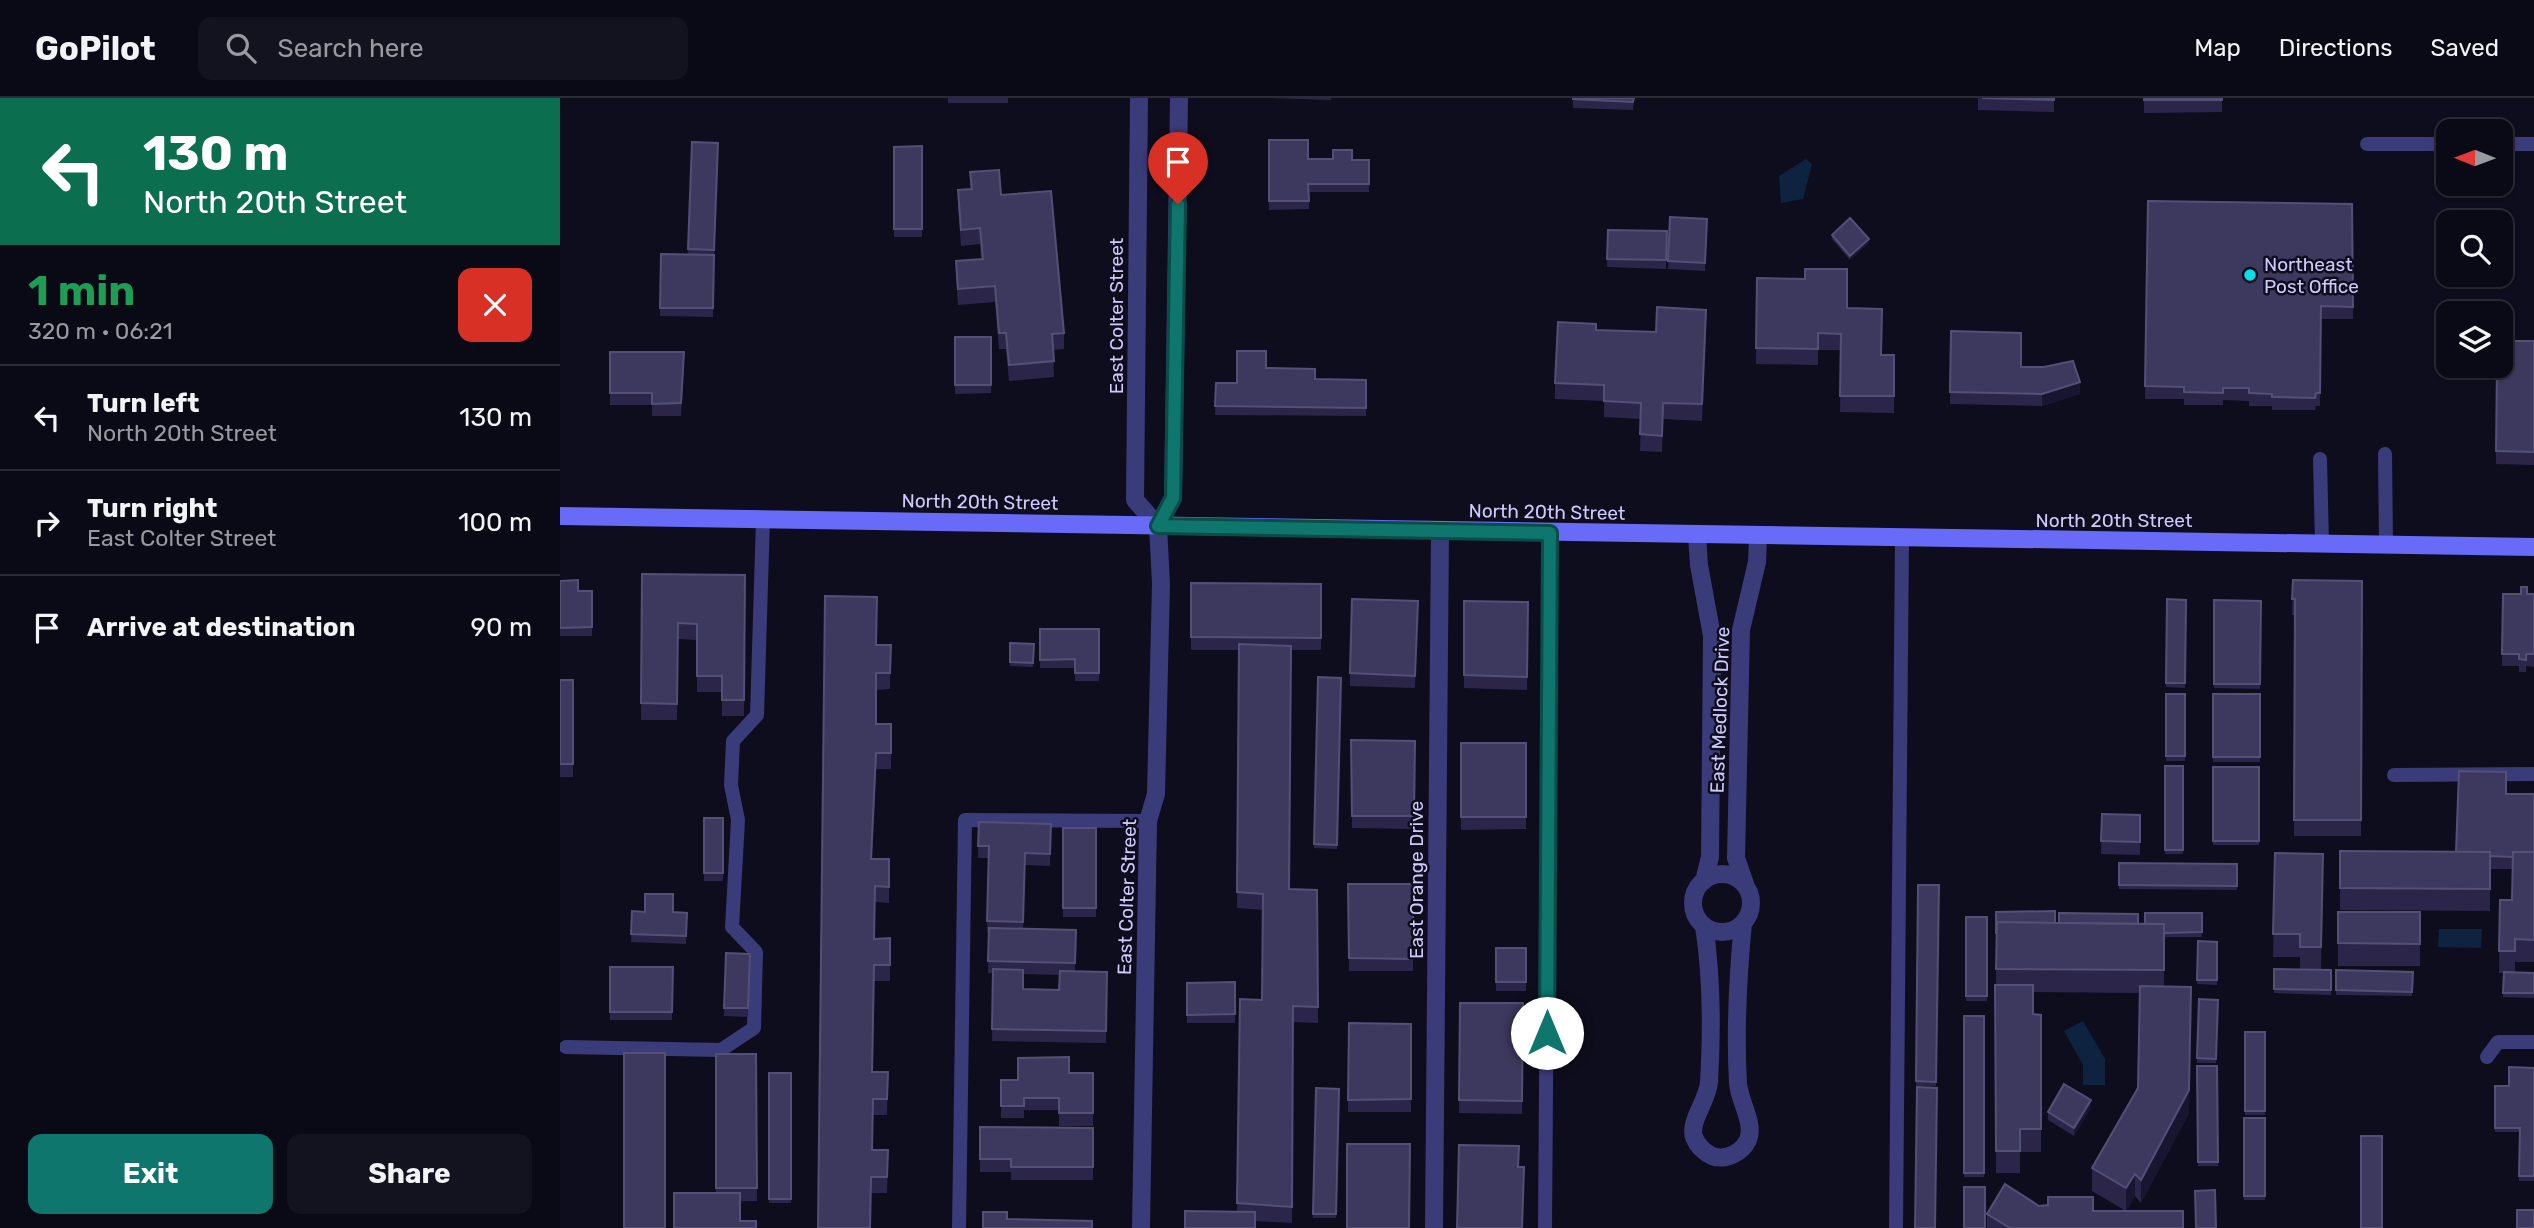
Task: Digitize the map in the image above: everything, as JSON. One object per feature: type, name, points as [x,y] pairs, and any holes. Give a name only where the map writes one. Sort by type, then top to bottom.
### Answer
[{"type":"street","name":"East Colter Street","points":[[1139,98],[1135,500],[1158,526]]},
{"type":"street","name":"East Colter Street","points":[[1141,1228],[1148,821],[1156,794],[1161,584],[1158,526],[1173,498],[1179,98]]},
{"type":"street","name":"North 20th Street","points":[[560,516],[1758,537],[2534,547]]},
{"type":"street","name":"East Orange Drive","points":[[1434,1228],[1440,532]]},
{"type":"street","name":"East Medlock Drive","points":[[1697,535],[1699,565],[1712,636],[1710,857],[1704,881],[1695,895],[1694,903],[1704,926],[1710,962],[1709,1084],[1703,1107],[1695,1119],[1693,1134],[1700,1147],[1712,1156],[1726,1157],[1740,1151],[1749,1139],[1750,1124],[1738,1085],[1739,960],[1743,923],[1751,903],[1736,858],[1741,630],[1757,562],[1758,537]]},
{"type":"street","points":[[1704,881],[1720,874],[1730,875],[1745,884]]},
{"type":"street","points":[[1704,926],[1721,932],[1730,931],[1743,923]]},
{"type":"lane","points":[[2367,144],[2436,144]]},
{"type":"lane","points":[[2513,144],[2534,144]]},
{"type":"lane","points":[[2385,454],[2386,545]]},
{"type":"lane","points":[[2320,459],[2322,544]]},
{"type":"lane","points":[[566,1046],[721,1050],[754,1028],[756,952],[732,927],[738,820],[731,785],[733,741],[757,715],[763,519]]},
{"type":"lane","points":[[1545,1228],[1550,533]]},
{"type":"lane","points":[[1896,1228],[1902,539]]},
{"type":"lane","points":[[2394,775],[2534,774]]},
{"type":"lane","points":[[959,1228],[965,820],[1148,821]]},
{"type":"lane","points":[[2487,1057],[2498,1042],[2534,1042]]},
{"type":"water","points":[[1806,159],[1812,164],[1803,199],[1781,203],[1779,176]]},
{"type":"water","points":[[2439,929],[2482,929],[2481,948],[2438,947]]},
{"type":"water","points":[[2083,1021],[2105,1059],[2105,1085],[2083,1085],[2083,1065],[2064,1031]]},
{"type":"building","points":[[1573,98],[1634,98],[1633,102]]},
{"type":"building","points":[[1982,98],[2054,98],[2054,100]]},
{"type":"building","points":[[2222,98],[2222,100],[2144,100]]},
{"type":"building","points":[[1269,140],[1308,140],[1308,159],[1333,159],[1333,150],[1352,150],[1352,160],[1369,160],[1369,184],[1308,184],[1309,201],[1269,201]]},
{"type":"building","points":[[692,142],[718,143],[714,250],[688,249]]},
{"type":"building","points":[[922,146],[922,229],[894,229],[894,147]]},
{"type":"building","points":[[999,170],[1001,195],[1051,191],[1064,333],[1052,334],[1054,361],[1009,365],[1006,333],[999,333],[995,286],[958,289],[956,261],[983,259],[980,228],[961,230],[958,190],[972,189],[970,172]]},
{"type":"building","name":"Northeast Post Office","points":[[2148,201],[2352,204],[2353,307],[2321,306],[2320,393],[2316,393],[2315,398],[2272,397],[2272,394],[2249,393],[2249,388],[2223,388],[2223,393],[2184,392],[2184,387],[2145,386]]},
{"type":"building","points":[[1670,217],[1707,219],[1705,263],[1668,261]]},
{"type":"building","points":[[1850,218],[1869,239],[1850,256],[1832,235]]},
{"type":"building","points":[[1608,230],[1667,231],[1666,260],[1607,259]]},
{"type":"building","points":[[661,254],[714,255],[713,308],[660,308]]},
{"type":"building","points":[[1805,269],[1847,269],[1847,308],[1882,309],[1881,355],[1894,355],[1894,396],[1840,396],[1841,334],[1818,333],[1818,349],[1756,348],[1757,278],[1805,279]]},
{"type":"building","points":[[1657,307],[1706,310],[1702,404],[1663,403],[1662,436],[1640,434],[1641,403],[1604,401],[1604,385],[1555,383],[1558,322],[1596,324],[1596,330],[1656,332]]},
{"type":"building","points":[[1951,331],[2021,333],[2021,367],[2044,367],[2073,361],[2080,382],[2042,394],[1950,392]]},
{"type":"building","points":[[955,337],[991,337],[991,385],[955,385]]},
{"type":"building","points":[[2513,341],[2534,341],[2534,452],[2496,451],[2497,378],[2513,378]]},
{"type":"building","points":[[1237,351],[1266,351],[1266,368],[1315,369],[1315,379],[1366,380],[1366,408],[1215,406],[1216,383],[1237,383]]},
{"type":"building","points":[[610,352],[684,352],[681,403],[652,404],[652,393],[610,393]]},
{"type":"building","points":[[642,574],[745,575],[744,700],[722,700],[722,676],[697,676],[697,624],[678,623],[677,704],[641,703]]},
{"type":"building","points":[[578,580],[578,591],[592,591],[592,627],[560,628],[560,581]]},
{"type":"building","points":[[2293,580],[2362,581],[2361,820],[2294,820]]},
{"type":"building","points":[[1191,583],[1321,584],[1321,638],[1191,637]]},
{"type":"building","points":[[2521,587],[2527,587],[2527,594],[2534,594],[2534,654],[2526,654],[2526,660],[2519,659],[2519,654],[2502,654],[2503,594],[2521,594]]},
{"type":"building","points":[[825,596],[877,597],[876,645],[891,645],[890,673],[876,673],[876,724],[891,724],[891,753],[876,753],[871,859],[889,859],[889,887],[875,886],[874,939],[890,938],[890,965],[874,965],[872,1072],[888,1072],[887,1099],[873,1099],[872,1150],[888,1150],[887,1177],[871,1177],[870,1228],[818,1228]]},
{"type":"building","points":[[1352,599],[1418,601],[1415,676],[1350,673]]},
{"type":"building","points":[[2167,599],[2186,600],[2185,683],[2166,683]]},
{"type":"building","points":[[2214,600],[2261,601],[2260,684],[2214,684]]},
{"type":"building","points":[[1464,601],[1528,602],[1527,677],[1464,675]]},
{"type":"building","points":[[1040,629],[1099,629],[1099,673],[1075,673],[1075,659],[1040,660]]},
{"type":"building","points":[[1010,643],[1034,644],[1033,663],[1010,662]]},
{"type":"building","points":[[1239,644],[1291,646],[1289,889],[1317,890],[1318,1007],[1293,1006],[1292,1207],[1237,1203],[1240,999],[1262,1000],[1263,894],[1237,892]]},
{"type":"building","points":[[1318,677],[1341,678],[1337,845],[1314,844]]},
{"type":"building","points":[[560,680],[573,680],[573,764],[560,764]]},
{"type":"building","points":[[2166,694],[2185,694],[2185,756],[2166,756]]},
{"type":"building","points":[[2213,694],[2260,694],[2260,757],[2213,757]]},
{"type":"building","points":[[1351,740],[1415,741],[1414,816],[1352,816]]},
{"type":"building","points":[[1461,743],[1526,743],[1526,817],[1461,817]]},
{"type":"building","points":[[2165,766],[2183,766],[2183,850],[2165,850]]},
{"type":"building","points":[[2213,767],[2259,767],[2259,841],[2213,841]]},
{"type":"building","points":[[2459,771],[2506,772],[2506,794],[2534,794],[2534,852],[2513,852],[2513,857],[2490,856],[2490,852],[2456,852]]},
{"type":"building","points":[[2102,814],[2140,815],[2140,842],[2101,841]]},
{"type":"building","points":[[704,818],[723,818],[723,873],[704,873]]},
{"type":"building","points":[[979,822],[1051,824],[1050,854],[1025,853],[1023,922],[987,921],[989,846],[978,846]]},
{"type":"building","points":[[1063,828],[1096,828],[1096,908],[1063,908]]},
{"type":"building","points":[[2340,851],[2490,852],[2490,889],[2340,888]]},
{"type":"building","points":[[2513,852],[2534,852],[2534,940],[2515,939],[2515,951],[2499,951],[2500,900],[2512,900]]},
{"type":"building","points":[[2275,853],[2323,854],[2321,947],[2300,947],[2300,934],[2273,934]]},
{"type":"building","points":[[2119,863],[2237,864],[2237,886],[2119,885]]},
{"type":"building","points":[[1348,884],[1413,884],[1413,959],[1349,958]]},
{"type":"building","points":[[1918,885],[1939,885],[1936,1082],[1916,1081]]},
{"type":"building","points":[[645,894],[673,894],[673,912],[687,913],[686,936],[631,934],[632,911],[645,912]]},
{"type":"building","points":[[2055,911],[2055,923],[1997,922],[1996,934],[1996,912]]},
{"type":"building","points":[[2338,912],[2420,912],[2420,944],[2338,943]]},
{"type":"building","points":[[2059,913],[2138,914],[2138,924],[2059,923]]},
{"type":"building","points":[[2145,913],[2202,913],[2202,932],[2164,933],[2164,924],[2145,924]]},
{"type":"building","points":[[1966,917],[1987,917],[1987,996],[1966,996]]},
{"type":"building","points":[[1997,922],[2164,924],[2164,970],[1996,969]]},
{"type":"building","points":[[989,928],[1076,930],[1075,963],[988,961]]},
{"type":"building","points":[[2198,941],[2217,942],[2217,980],[2197,980]]},
{"type":"building","points":[[1496,948],[1526,948],[1526,982],[1496,982]]},
{"type":"building","points":[[726,953],[750,954],[748,1008],[724,1008]]},
{"type":"building","points":[[610,967],[673,967],[672,1012],[610,1012]]},
{"type":"building","points":[[993,969],[1023,970],[1023,989],[1059,990],[1060,971],[1107,972],[1106,1031],[992,1029]]},
{"type":"building","points":[[2274,969],[2331,970],[2331,990],[2274,989]]},
{"type":"building","points":[[2336,970],[2413,972],[2412,992],[2336,990]]},
{"type":"building","points":[[2504,972],[2534,973],[2534,993],[2503,993]]},
{"type":"building","points":[[1235,982],[1235,1014],[1187,1015],[1187,983]]},
{"type":"building","points":[[1995,985],[2033,985],[2033,1014],[2041,1015],[2041,1129],[2020,1129],[2020,1151],[1996,1151]]},
{"type":"building","points":[[2140,986],[2191,987],[2189,1090],[2141,1180],[2135,1174],[2126,1188],[2092,1168],[2138,1088]]},
{"type":"building","points":[[2199,999],[2218,1000],[2216,1059],[2197,1058]]},
{"type":"building","points":[[1460,1003],[1523,1003],[1522,1101],[1459,1100]]},
{"type":"building","points":[[1964,1016],[1984,1016],[1984,1173],[1964,1173]]},
{"type":"building","points":[[1349,1023],[1411,1024],[1411,1099],[1348,1100]]},
{"type":"building","points":[[2245,1032],[2265,1032],[2265,1111],[2245,1111]]},
{"type":"building","points":[[624,1053],[665,1053],[665,1228],[624,1228]]},
{"type":"building","points":[[716,1054],[756,1054],[757,1188],[716,1188]]},
{"type":"building","points":[[1069,1057],[1069,1073],[1093,1073],[1093,1113],[1059,1113],[1059,1098],[1024,1098],[1024,1106],[1001,1106],[1001,1080],[1018,1080],[1018,1058]]},
{"type":"building","points":[[2197,1066],[2217,1066],[2218,1162],[2198,1162]]},
{"type":"building","points":[[2509,1067],[2534,1068],[2534,1176],[2519,1176],[2520,1128],[2495,1128],[2495,1086],[2509,1086]]},
{"type":"building","points":[[769,1073],[791,1073],[791,1199],[769,1199]]},
{"type":"building","points":[[2064,1084],[2091,1100],[2074,1128],[2048,1112]]},
{"type":"building","points":[[1917,1087],[1937,1088],[1935,1228],[1915,1228]]},
{"type":"building","points":[[1316,1088],[1339,1089],[1336,1214],[1313,1214]]},
{"type":"building","points":[[2244,1118],[2265,1118],[2265,1196],[2244,1196]]},
{"type":"building","points":[[980,1127],[1093,1128],[1093,1167],[1011,1167],[1011,1159],[980,1159]]},
{"type":"building","points":[[2361,1136],[2382,1136],[2382,1228],[2361,1228]]},
{"type":"building","points":[[1347,1144],[1410,1144],[1409,1228],[1347,1228]]},
{"type":"building","points":[[1459,1145],[1519,1146],[1518,1167],[1524,1167],[1522,1228],[1457,1228]]},
{"type":"building","points":[[2005,1184],[2039,1206],[2048,1205],[2048,1197],[2093,1197],[2093,1211],[2183,1211],[2183,1228],[2010,1228],[1987,1214]]},
{"type":"building","points":[[1964,1187],[1985,1187],[1985,1228],[1964,1228]]},
{"type":"building","points":[[2215,1190],[2216,1228],[2196,1228],[2195,1191]]},
{"type":"building","points":[[674,1193],[740,1193],[740,1221],[756,1221],[756,1228],[674,1228]]},
{"type":"building","points":[[2517,1210],[2534,1210],[2534,1228],[2517,1228]]},
{"type":"building","points":[[1185,1211],[1255,1212],[1255,1228],[1185,1228]]},
{"type":"building","points":[[983,1212],[1007,1212],[1007,1219],[1092,1221],[1092,1228],[983,1228]]},
{"type":"place","name":"Northeast Post Office","points":[[2250,275]]},
{"type":"route","points":[[1178,204],[1173,498],[1158,526],[1550,533],[1547,1033]]}]
